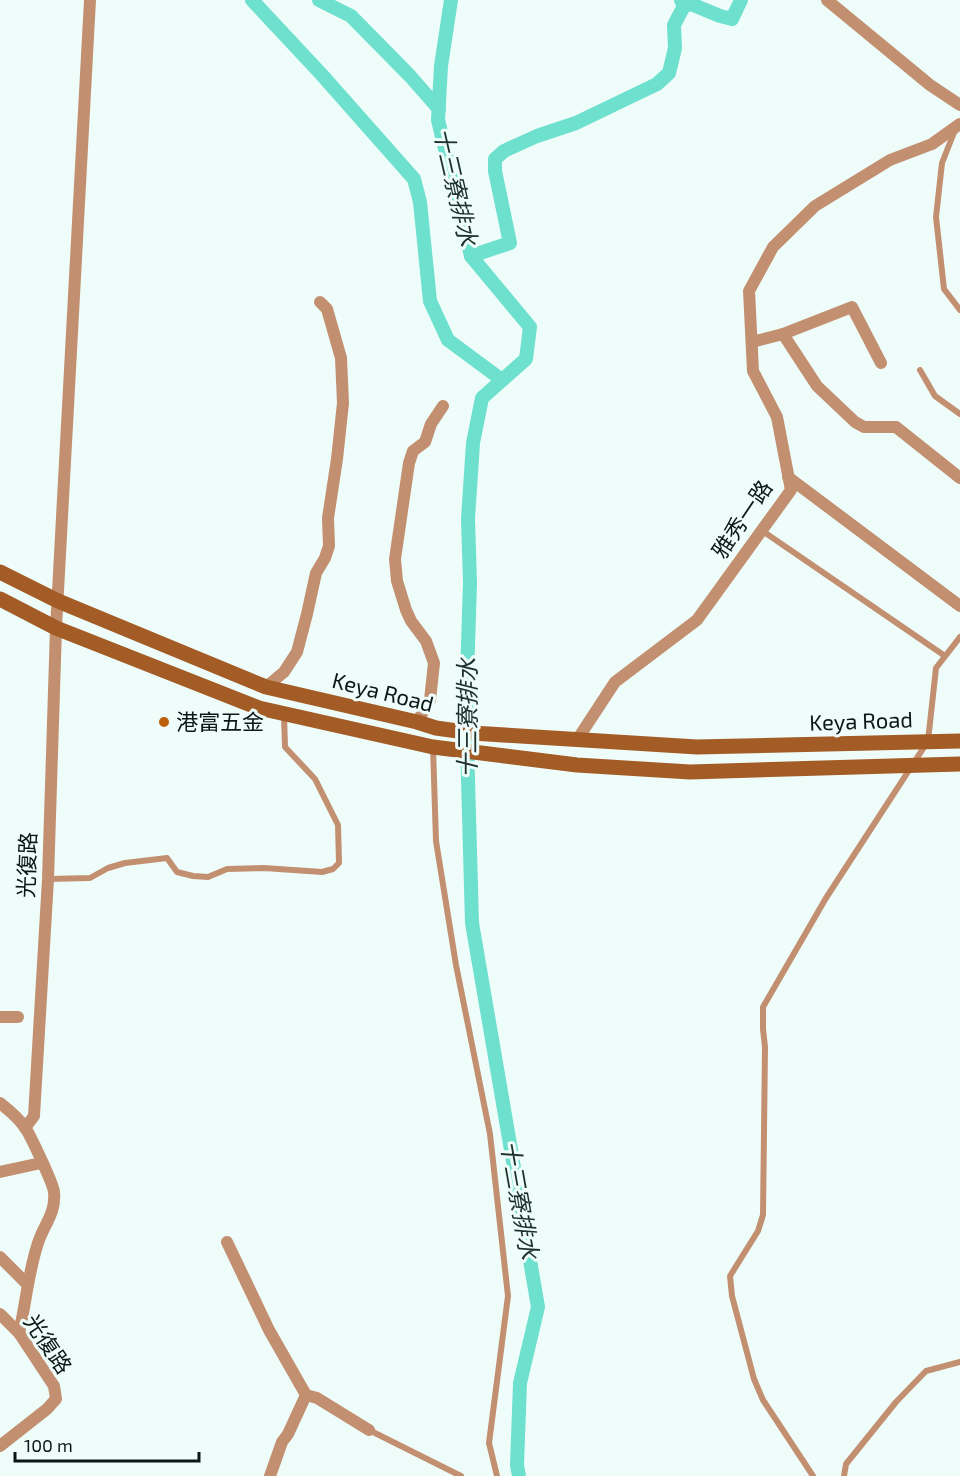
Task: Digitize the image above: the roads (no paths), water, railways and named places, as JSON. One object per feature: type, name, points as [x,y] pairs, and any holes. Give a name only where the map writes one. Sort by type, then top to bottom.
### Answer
[{"type":"street","name":"光復路","points":[[26,1128],[34,1116],[48,879],[56,628],[90,0]]},
{"type":"street","points":[[827,0],[930,86],[960,105]]},
{"type":"street","name":"雅秀一路","points":[[577,740],[615,682],[697,620],[790,490],[777,417],[753,371],[749,291],[773,247],[814,206],[890,160],[932,144],[958,125]]},
{"type":"street","points":[[266,687],[284,672],[297,652],[316,573],[329,546],[328,518],[344,403],[341,358],[327,309],[321,302]]},
{"type":"street","points":[[752,342],[783,334],[852,307],[881,363]]},
{"type":"street","points":[[783,334],[817,386],[855,422],[864,427],[896,428],[960,478]]},
{"type":"street","points":[[417,723],[430,700],[434,663],[426,640],[411,621],[406,610],[397,581],[395,559],[409,463],[413,451],[425,442],[431,423],[443,406]]},
{"type":"street","points":[[788,477],[960,606]]},
{"type":"street","name":"Keya Road","points":[[0,572],[58,602],[266,687],[436,728],[472,733],[697,747],[960,741]]},
{"type":"street","name":"Keya Road","points":[[0,599],[56,628],[259,708],[433,747],[578,765],[690,772],[960,764]]},
{"type":"street","points":[[0,1017],[18,1017]]},
{"type":"street","points":[[0,1102],[5,1113],[26,1128],[54,1190],[53,1210],[38,1242],[27,1284],[26,1304],[19,1333]]},
{"type":"street","points":[[0,1172],[41,1162]]},
{"type":"street","points":[[227,1242],[269,1330],[306,1395],[317,1398],[369,1430]]},
{"type":"street","name":"光復路","points":[[0,1257],[27,1284]]},
{"type":"street","name":"光復路","points":[[0,1314],[19,1333],[54,1386],[56,1399],[47,1409],[0,1446]]},
{"type":"street","points":[[270,1476],[282,1442],[306,1395]]},
{"type":"lane","points":[[958,125],[942,163],[936,218],[944,289],[960,310]]},
{"type":"lane","points":[[920,370],[935,396],[960,414]]},
{"type":"lane","points":[[761,530],[945,656]]},
{"type":"lane","points":[[813,1476],[763,1400],[754,1379],[732,1296],[730,1276],[758,1232],[763,1215],[765,1047],[763,1007],[826,898],[928,741],[936,668],[960,637]]},
{"type":"lane","points":[[48,879],[90,878],[108,868],[125,863],[167,858],[177,873],[208,877],[227,869],[264,867],[322,872],[333,869],[339,863],[338,825],[315,779],[285,747],[284,713]]},
{"type":"lane","points":[[433,747],[436,841],[456,965],[490,1134],[508,1296],[489,1443],[497,1476]]},
{"type":"lane","points":[[844,1476],[846,1464],[896,1402],[926,1371],[960,1362]]},
{"type":"lane","points":[[369,1430],[461,1476]]},
{"type":"waterway","points":[[252,0],[414,179],[420,202],[430,301],[448,340],[502,380]]},
{"type":"waterway","points":[[319,0],[351,16],[439,109]]},
{"type":"waterway","name":"十三寮排水","points":[[451,0],[441,66],[438,120],[471,256],[530,327],[526,359],[482,398],[473,443],[468,519],[470,583],[466,707],[472,923],[538,1307],[520,1383],[517,1465],[519,1476]]},
{"type":"waterway","points":[[471,256],[510,243],[495,171],[495,159],[504,151],[537,136],[576,123],[657,84],[669,73],[675,48],[674,25],[684,6],[681,0]]},
{"type":"waterway","points":[[684,6],[691,4],[732,19],[741,0]]},
{"type":"place","name":"港富五金","points":[[164,722]]}]
